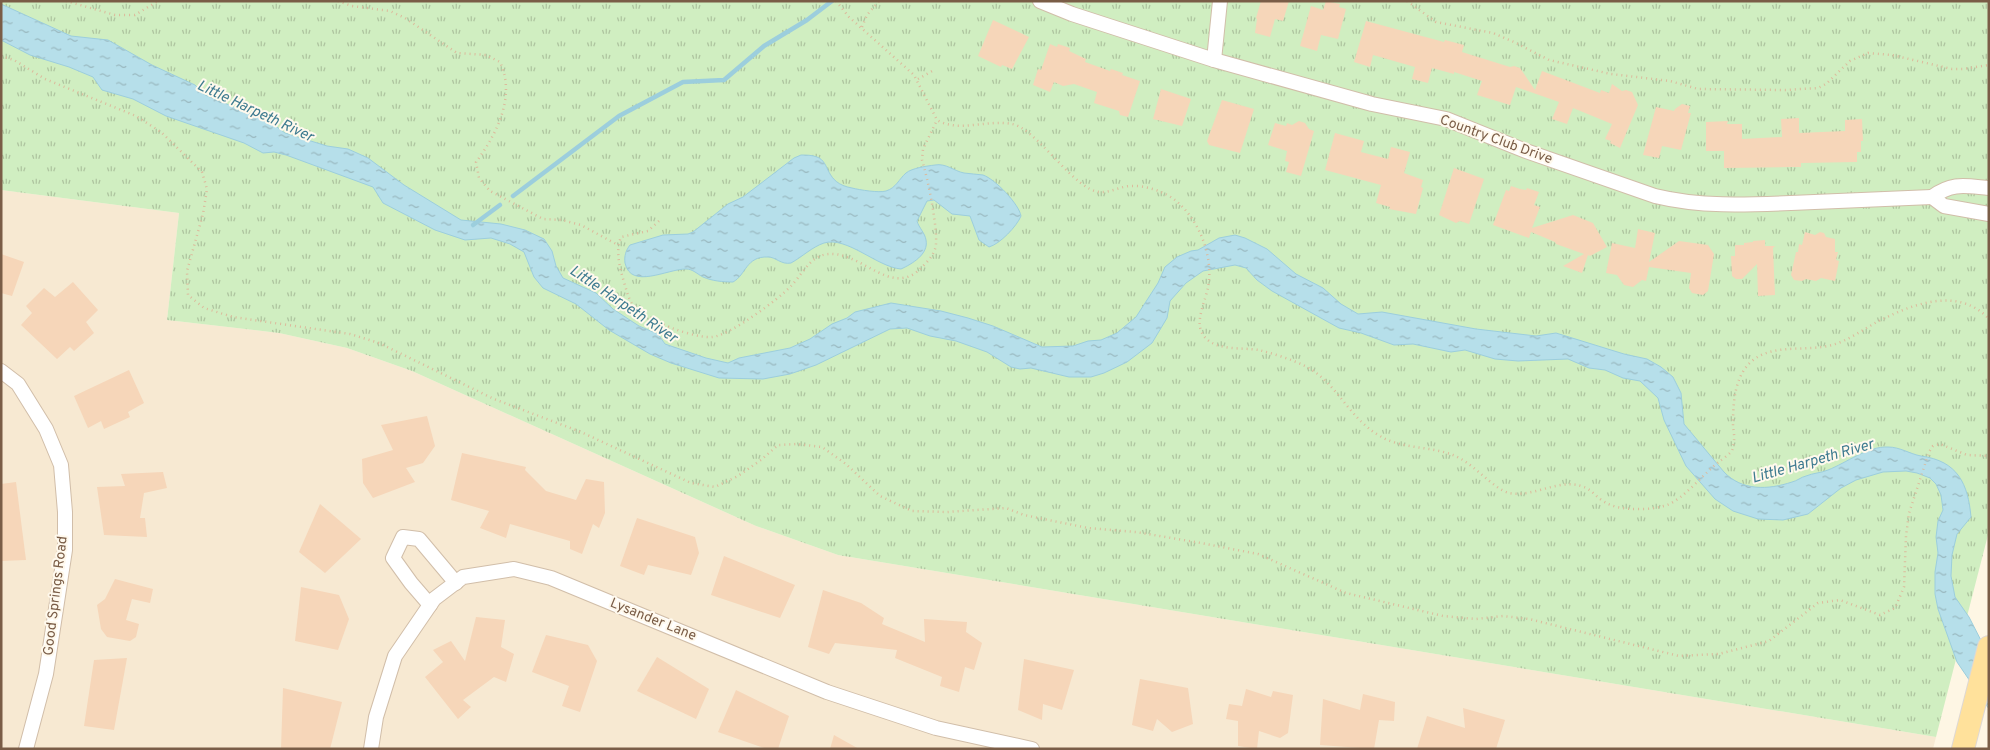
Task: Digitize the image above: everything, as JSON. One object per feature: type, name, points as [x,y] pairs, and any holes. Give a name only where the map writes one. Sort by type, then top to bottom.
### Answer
[{"type":"main road","points":[[1962,749],[1989,647]]},
{"type":"street","name":"Country Club Drive","points":[[1040,1],[1072,14],[1214,60],[1372,104],[1446,119],[1526,151],[1674,201],[1694,204],[1748,205],[1932,197],[1945,188],[1960,186],[1989,188]]},
{"type":"street","points":[[1214,60],[1220,1]]},
{"type":"street","name":"Country Club Drive","points":[[1932,197],[1944,206],[1989,214]]},
{"type":"street","name":"Good Springs Road","points":[[1,370],[18,384],[46,429],[61,465],[65,512],[65,550],[46,674],[26,749]]},
{"type":"street","points":[[430,605],[393,558],[402,537],[418,539],[456,583]]},
{"type":"street","name":"Lysander Lane","points":[[370,749],[376,717],[395,656],[430,605],[463,578],[514,569],[550,578],[827,692],[936,728],[1032,749]]},
{"type":"path","points":[[66,1],[114,14],[128,15],[135,15],[158,1]]},
{"type":"path","points":[[338,1],[352,6],[390,11],[405,18],[457,53],[486,55],[500,62],[506,75],[506,96],[492,139],[476,162],[479,178],[490,191],[543,219],[562,220],[581,225],[618,244]]},
{"type":"path","points":[[862,27],[867,15],[879,1]]},
{"type":"path","points":[[1406,1],[1436,22],[1493,33],[1549,60],[1611,74],[1670,81],[1698,89],[1785,90],[1818,88],[1826,84],[1850,61],[1868,53],[1892,55],[1952,69],[1989,65]]},
{"type":"path","points":[[837,3],[849,17],[918,80],[937,120],[944,124],[997,122],[1015,124],[1027,131],[1073,177],[1094,191],[1111,192],[1130,186],[1147,187],[1173,198],[1194,221],[1211,271],[1200,318],[1200,329],[1204,338],[1217,345],[1259,350],[1305,366],[1323,378],[1355,414],[1381,437],[1451,454],[1467,461],[1500,490],[1512,494],[1528,493],[1570,484],[1584,487],[1612,506],[1640,509],[1668,504],[1677,499],[1730,454],[1733,447],[1734,396],[1746,368],[1753,360],[1779,351],[1831,346],[1922,303],[1947,299],[1960,301],[1974,307],[1989,319]]},
{"type":"path","points":[[1,56],[14,60],[45,79],[136,116],[161,132],[202,172],[207,189],[203,214],[187,271],[188,294],[204,308],[233,317],[350,334],[380,343],[494,399],[581,432],[691,483],[715,487],[738,476],[778,445],[797,444],[822,447],[846,464],[880,496],[912,511],[947,512],[1006,508],[1024,515],[1088,528],[1136,532],[1210,544],[1258,554],[1346,593],[1443,616],[1476,618],[1503,616],[1530,619],[1679,656],[1719,654],[1769,640],[1818,603],[1840,600],[1880,615],[1896,608],[1904,587],[1909,513],[1929,452],[1933,446],[1940,444],[1967,454],[1989,456]]},
{"type":"path","points":[[918,80],[934,70]]},
{"type":"path","points":[[659,221],[648,231],[622,237],[618,244],[621,274],[630,304],[642,314],[677,331],[712,337],[731,330],[761,311],[791,287],[805,269],[820,256],[836,255],[861,262],[895,278],[913,276],[928,262],[936,248],[936,235],[922,160],[923,149],[937,120]]},
{"type":"shaded area","points":[[1,190],[179,213],[167,320],[279,333],[347,348],[412,371],[756,526],[838,555],[1936,737],[1933,749],[1,749]]},
{"type":"green space","points":[[1,1],[1989,1],[1989,531],[1936,737],[838,555],[756,526],[412,371],[347,348],[279,333],[167,320],[179,213],[1,190]]},
{"type":"water","points":[[1,4],[71,36],[108,40],[152,65],[195,85],[205,95],[270,122],[285,133],[327,146],[348,149],[368,158],[404,185],[461,220],[501,224],[525,230],[544,239],[552,251],[556,266],[563,278],[596,293],[613,309],[639,326],[658,334],[665,344],[706,358],[728,363],[739,358],[790,348],[810,339],[832,324],[847,318],[855,312],[891,303],[941,311],[968,318],[993,326],[1042,347],[1073,346],[1088,341],[1101,340],[1117,333],[1136,317],[1158,283],[1165,267],[1177,257],[1198,250],[1219,238],[1235,235],[1267,249],[1296,274],[1323,288],[1341,304],[1358,314],[1382,312],[1476,329],[1536,336],[1556,333],[1624,354],[1647,359],[1673,377],[1681,393],[1684,424],[1724,472],[1739,483],[1747,486],[1783,485],[1802,477],[1828,470],[1880,447],[1897,448],[1934,459],[1944,463],[1959,476],[1970,505],[1971,517],[1957,534],[1952,555],[1951,576],[1955,597],[1969,617],[1989,656],[1989,709],[1957,662],[1938,609],[1935,594],[1935,572],[1938,553],[1936,537],[1938,521],[1943,510],[1941,495],[1936,484],[1930,478],[1917,473],[1906,471],[1883,472],[1856,480],[1841,488],[1808,514],[1783,520],[1758,519],[1733,511],[1715,499],[1686,466],[1664,420],[1658,398],[1640,381],[1623,378],[1605,370],[1589,368],[1568,359],[1518,361],[1495,359],[1465,350],[1451,352],[1413,344],[1394,345],[1361,333],[1339,328],[1272,291],[1257,280],[1246,268],[1235,265],[1203,271],[1186,283],[1170,301],[1167,318],[1152,343],[1127,362],[1091,377],[1069,377],[1031,368],[1020,369],[1011,367],[987,352],[956,341],[930,336],[907,328],[890,329],[816,365],[790,374],[763,379],[719,378],[671,363],[650,354],[609,330],[576,304],[543,288],[534,277],[524,252],[510,244],[491,238],[465,240],[435,230],[383,203],[373,187],[286,155],[274,152],[263,153],[244,143],[166,116],[133,99],[102,90],[93,77],[69,67],[30,55],[1,40]]},
{"type":"water","points":[[801,155],[817,157],[821,160],[837,182],[855,189],[869,191],[883,192],[889,190],[909,171],[932,165],[943,165],[964,173],[983,175],[994,181],[1006,192],[1016,205],[1021,216],[1008,234],[989,247],[979,240],[970,216],[952,214],[934,200],[927,201],[917,221],[925,237],[925,250],[919,258],[901,269],[833,242],[820,245],[791,263],[784,263],[768,257],[755,260],[733,282],[703,277],[688,269],[642,277],[634,275],[629,271],[625,258],[626,251],[630,245],[663,235],[693,232],[728,204],[743,197],[794,158]]},
{"type":"building","points":[[1261,1],[1289,1],[1283,21],[1275,19],[1270,37],[1255,33],[1256,18]]},
{"type":"building","points":[[1326,1],[1340,4],[1339,7],[1346,9],[1338,39],[1321,35],[1317,51],[1300,46],[1311,6],[1323,10]]},
{"type":"building","points":[[993,20],[1029,37],[1012,69],[1002,65],[1001,67],[978,56]]},
{"type":"building","points":[[1366,21],[1444,42],[1445,40],[1464,45],[1462,52],[1510,67],[1520,68],[1535,90],[1542,71],[1600,93],[1601,90],[1609,93],[1612,84],[1622,91],[1632,92],[1638,105],[1620,148],[1605,139],[1612,124],[1573,108],[1567,124],[1552,119],[1559,102],[1516,87],[1510,105],[1477,95],[1482,81],[1454,72],[1454,74],[1432,68],[1428,83],[1412,79],[1415,67],[1373,55],[1370,67],[1354,62]]},
{"type":"building","points":[[1050,44],[1057,47],[1058,44],[1070,48],[1069,51],[1086,59],[1085,62],[1110,71],[1111,69],[1123,73],[1122,75],[1140,81],[1128,117],[1120,115],[1119,111],[1094,103],[1097,92],[1074,84],[1063,86],[1054,82],[1050,92],[1033,85],[1038,69],[1041,70]]},
{"type":"building","points":[[1161,89],[1191,99],[1182,126],[1153,119]]},
{"type":"building","points":[[1222,100],[1254,109],[1240,153],[1209,145],[1207,141]]},
{"type":"building","points":[[1682,104],[1690,106],[1688,113],[1691,113],[1681,150],[1662,146],[1659,158],[1643,155],[1656,107],[1674,111]]},
{"type":"building","points":[[1799,118],[1799,133],[1845,131],[1845,120],[1862,119],[1863,141],[1861,141],[1861,152],[1857,152],[1857,162],[1801,163],[1801,167],[1724,168],[1724,151],[1706,151],[1706,122],[1728,121],[1727,124],[1742,124],[1742,139],[1782,137],[1781,119]]},
{"type":"building","points":[[1299,121],[1305,123],[1309,129],[1314,131],[1301,176],[1286,172],[1289,162],[1285,161],[1287,151],[1268,145],[1275,123],[1286,126],[1287,123],[1292,125]]},
{"type":"building","points":[[1335,133],[1364,141],[1361,152],[1388,159],[1391,147],[1410,152],[1404,173],[1423,180],[1421,187],[1423,188],[1416,214],[1389,209],[1390,207],[1376,203],[1381,185],[1325,170]]},
{"type":"building","points":[[1454,168],[1484,179],[1469,224],[1460,221],[1456,223],[1439,215]]},
{"type":"building","points":[[1511,186],[1539,192],[1534,205],[1540,207],[1532,228],[1573,215],[1593,223],[1607,247],[1590,256],[1588,255],[1582,273],[1563,266],[1584,254],[1531,232],[1529,238],[1493,225],[1506,190],[1509,191]]},
{"type":"building","points":[[1638,229],[1655,233],[1649,262],[1679,241],[1708,245],[1714,254],[1708,291],[1703,295],[1692,293],[1689,288],[1691,273],[1649,267],[1646,281],[1642,280],[1633,287],[1624,285],[1617,275],[1606,273],[1612,243],[1635,248]]},
{"type":"building","points":[[1805,232],[1815,235],[1820,232],[1824,233],[1826,237],[1835,239],[1835,252],[1838,252],[1836,260],[1839,261],[1835,281],[1821,278],[1816,281],[1806,279],[1802,281],[1794,280],[1791,275],[1796,252],[1798,252],[1799,244],[1802,245]]},
{"type":"building","points":[[1765,240],[1765,246],[1775,246],[1773,248],[1775,295],[1758,296],[1757,264],[1742,279],[1736,279],[1732,276],[1731,256],[1735,256],[1735,245]]},
{"type":"building","points":[[1,254],[24,262],[12,296],[1,293]]},
{"type":"building","points":[[73,282],[98,310],[86,322],[94,333],[74,351],[70,347],[57,359],[21,325],[32,313],[26,306],[44,288],[55,297]]},
{"type":"building","points":[[129,370],[144,403],[128,412],[130,417],[104,429],[101,421],[88,428],[74,396]]},
{"type":"building","points":[[427,416],[435,446],[423,463],[406,468],[415,482],[373,498],[363,483],[362,459],[393,450],[381,425]]},
{"type":"building","points":[[462,453],[526,467],[525,470],[546,491],[576,500],[586,479],[604,482],[605,513],[599,528],[593,524],[582,554],[570,549],[570,541],[510,524],[506,538],[480,528],[489,511],[451,500]]},
{"type":"building","points":[[163,472],[167,488],[144,493],[140,518],[145,518],[147,537],[104,535],[97,487],[125,486],[121,474]]},
{"type":"building","points":[[16,482],[26,560],[1,561],[1,484]]},
{"type":"building","points":[[320,504],[361,539],[325,573],[299,552]]},
{"type":"building","points":[[637,518],[695,537],[699,553],[691,575],[648,565],[644,575],[620,566]]},
{"type":"building","points":[[724,556],[795,585],[780,618],[711,595]]},
{"type":"building","points":[[115,579],[153,589],[150,603],[132,599],[126,620],[139,624],[136,637],[130,641],[107,637],[101,629],[97,605],[105,599]]},
{"type":"building","points":[[301,587],[339,595],[349,619],[338,650],[295,641]]},
{"type":"building","points":[[823,590],[861,603],[884,618],[882,624],[925,642],[924,619],[967,622],[966,632],[982,643],[974,670],[965,667],[959,692],[940,686],[942,677],[895,658],[897,650],[835,643],[829,654],[808,647]]},
{"type":"building","points":[[476,617],[505,620],[501,647],[514,654],[506,682],[494,677],[463,700],[471,707],[458,719],[425,677],[443,662],[433,650],[451,641],[465,661]]},
{"type":"building","points":[[546,635],[588,645],[597,661],[580,712],[562,706],[569,686],[532,672]]},
{"type":"building","points":[[657,657],[709,689],[696,719],[637,691]]},
{"type":"building","points":[[127,658],[114,730],[84,726],[94,660]]},
{"type":"building","points":[[1024,659],[1074,670],[1062,710],[1043,704],[1042,720],[1018,710]]},
{"type":"building","points":[[1140,679],[1188,688],[1193,724],[1172,732],[1157,719],[1153,731],[1132,725]]},
{"type":"building","points":[[283,688],[342,702],[330,749],[281,749]]},
{"type":"building","points":[[1246,689],[1271,697],[1273,691],[1293,695],[1288,733],[1280,738],[1259,731],[1257,749],[1238,746],[1238,721],[1226,719],[1229,704],[1242,706]]},
{"type":"building","points":[[736,690],[789,716],[778,749],[767,749],[718,732]]},
{"type":"building","points":[[1363,694],[1395,702],[1394,721],[1379,720],[1374,749],[1320,745],[1323,699],[1360,710]]},
{"type":"building","points":[[1463,708],[1505,720],[1496,749],[1417,749],[1427,716],[1465,728]]},
{"type":"building","points":[[834,735],[859,749],[830,749]]},
{"type":"waterway","points":[[513,196],[619,116],[683,82],[724,80],[764,46],[807,20],[832,1]]},
{"type":"waterway","points":[[473,225],[500,205]]},
{"type":"water label","name":"Little Harpeth River","points":[[255,112]]},
{"type":"water label","name":"Little Harpeth River","points":[[623,305]]},
{"type":"water label","name":"Little Harpeth River","points":[[1813,462]]}]
